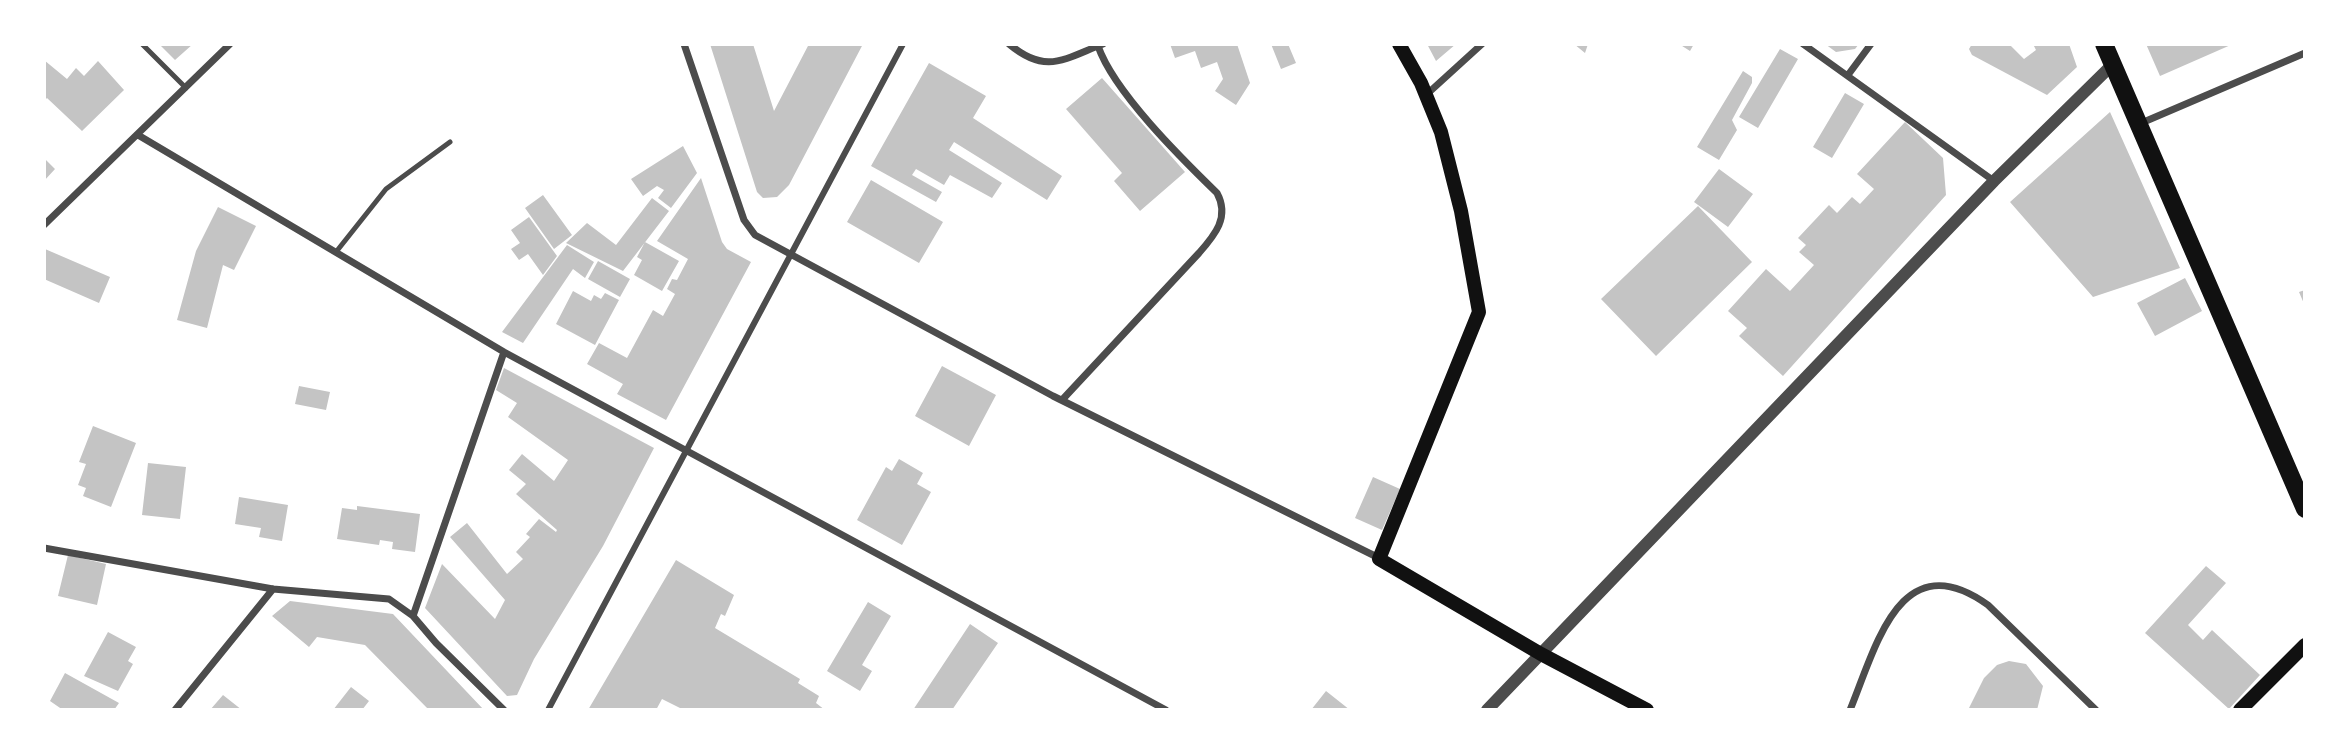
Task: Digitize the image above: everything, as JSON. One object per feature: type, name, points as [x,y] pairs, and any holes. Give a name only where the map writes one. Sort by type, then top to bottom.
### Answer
[{"type":"main road","points":[[1399,44],[1441,132],[1461,211],[1479,312],[1379,559],[1541,654],[1647,710]]},
{"type":"main road","points":[[2104,44],[2305,509]]},
{"type":"main road","points":[[2240,710],[2305,645]]},
{"type":"street","points":[[44,225],[230,44]]},
{"type":"street","points":[[684,44],[744,220],[755,235],[1062,400],[1379,559]]},
{"type":"street","points":[[548,710],[903,44]]},
{"type":"street","points":[[1009,44],[1026,56],[1046,63],[1057,62],[1101,45],[1109,69],[1140,110],[1217,193],[1223,204],[1220,225],[1208,243],[1062,400]]},
{"type":"street","points":[[1426,96],[1482,44]]},
{"type":"street","points":[[1803,44],[1994,181]]},
{"type":"street","points":[[1848,75],[1871,44]]},
{"type":"street","points":[[2138,124],[2305,53]]},
{"type":"street","points":[[1487,710],[1994,181],[2112,65]]},
{"type":"street","points":[[138,135],[504,352],[1166,710]]},
{"type":"street","points":[[413,617],[504,352]]},
{"type":"street","points":[[44,548],[272,589],[374,595],[396,602],[504,710]]},
{"type":"street","points":[[1850,710],[1885,623],[1899,604],[1923,588],[1943,583],[1968,590],[1988,605],[2096,710]]},
{"type":"street","points":[[175,710],[272,589]]},
{"type":"lane","points":[[142,44],[186,88]]},
{"type":"lane","points":[[336,252],[386,189],[450,142]]},
{"type":"building","points":[[159,44],[193,44],[175,60]]},
{"type":"building","points":[[710,44],[753,44],[774,111],[809,44],[863,44],[789,185],[777,197],[763,198],[757,192]]},
{"type":"building","points":[[1170,44],[1237,44],[1250,83],[1236,105],[1215,91],[1223,79],[1217,62],[1201,68],[1195,51],[1175,58]]},
{"type":"building","points":[[1271,44],[1288,44],[1296,63],[1281,69]]},
{"type":"building","points":[[1427,44],[1456,44],[1436,61]]},
{"type":"building","points":[[1574,44],[1588,44],[1585,53]]},
{"type":"building","points":[[1679,44],[1694,44],[1690,51]]},
{"type":"building","points":[[1825,44],[1859,44],[1855,49],[1836,52]]},
{"type":"building","points":[[1972,44],[2009,44],[2024,59],[2036,50],[2033,44],[2069,44],[2077,67],[2047,95],[1972,55],[1969,49]]},
{"type":"building","points":[[2146,44],[2233,44],[2160,76]]},
{"type":"building","points":[[1780,49],[1798,59],[1758,128],[1739,117]]},
{"type":"building","points":[[44,60],[67,79],[76,68],[84,76],[98,61],[124,90],[82,131],[47,98],[44,101]]},
{"type":"building","points":[[929,63],[986,96],[973,118],[1062,176],[1047,200],[954,142],[949,150],[1002,183],[992,198],[950,175],[944,185],[916,169],[912,175],[942,192],[936,202],[871,166]]},
{"type":"building","points":[[1743,71],[1752,77],[1752,83],[1732,120],[1737,130],[1719,160],[1697,147]]},
{"type":"building","points":[[1102,78],[1185,172],[1140,211],[1114,181],[1122,173],[1066,109]]},
{"type":"building","points":[[1845,93],[1864,104],[1832,158],[1813,147]]},
{"type":"building","points":[[2110,112],[2180,268],[2093,297],[2010,202]]},
{"type":"building","points":[[1905,122],[1943,158],[1946,195],[1783,376],[1739,336],[1747,328],[1728,311],[1766,269],[1790,291],[1814,265],[1799,252],[1806,245],[1798,238],[1829,205],[1837,213],[1852,197],[1860,204],[1874,189],[1857,174]]},
{"type":"building","points":[[683,146],[697,173],[671,208],[658,198],[664,190],[657,186],[643,196],[631,179]]},
{"type":"building","points":[[44,158],[55,169],[44,181]]},
{"type":"building","points":[[1719,169],[1753,194],[1728,227],[1694,202]]},
{"type":"building","points":[[701,178],[722,242],[727,249],[751,262],[666,420],[617,394],[623,384],[587,364],[599,343],[627,358],[653,310],[663,316],[675,294],[667,289],[672,279],[677,280],[688,259],[657,241]]},
{"type":"building","points":[[871,180],[943,222],[919,263],[847,222]]},
{"type":"building","points":[[543,195],[572,235],[554,249],[525,208]]},
{"type":"building","points":[[652,198],[669,211],[623,271],[566,243],[587,223],[616,245]]},
{"type":"building","points":[[1698,206],[1752,262],[1656,356],[1601,299]]},
{"type":"building","points":[[218,207],[256,226],[234,270],[223,265],[207,328],[177,320],[196,251]]},
{"type":"building","points":[[529,217],[557,256],[543,275],[528,254],[519,260],[511,249],[520,243],[511,230]]},
{"type":"building","points":[[645,242],[679,261],[662,291],[634,275],[642,260],[637,257]]},
{"type":"building","points":[[567,245],[594,262],[585,278],[573,269],[523,343],[502,332]]},
{"type":"building","points":[[45,249],[110,277],[99,303],[44,279]]},
{"type":"building","points":[[598,261],[630,279],[620,297],[588,279]]},
{"type":"building","points":[[2185,278],[2202,311],[2155,336],[2137,303]]},
{"type":"building","points":[[2305,290],[2305,306],[2299,292]]},
{"type":"building","points":[[573,291],[591,301],[594,295],[601,299],[605,293],[619,300],[595,345],[556,324]]},
{"type":"building","points":[[942,366],[996,395],[969,446],[915,416]]},
{"type":"building","points":[[504,368],[654,448],[603,546],[534,659],[517,695],[507,696],[425,608],[442,564],[495,619],[505,600],[450,537],[467,523],[507,574],[523,559],[516,552],[530,537],[526,534],[539,519],[556,532],[557,530],[516,494],[526,484],[509,470],[522,454],[554,481],[568,460],[508,417],[517,403],[496,390]]},
{"type":"building","points":[[299,386],[330,392],[326,410],[295,404]]},
{"type":"building","points":[[93,426],[136,443],[111,507],[83,496],[86,488],[78,485],[86,464],[79,462]]},
{"type":"building","points":[[899,459],[923,473],[917,484],[931,492],[902,545],[857,520],[886,467],[892,471]]},
{"type":"building","points":[[148,463],[186,467],[180,519],[142,515]]},
{"type":"building","points":[[1373,477],[1400,489],[1382,530],[1355,518]]},
{"type":"building","points":[[239,497],[288,505],[282,541],[259,537],[261,528],[235,524]]},
{"type":"building","points":[[357,506],[420,514],[415,552],[392,549],[393,542],[380,540],[379,545],[337,539],[342,508],[357,510]]},
{"type":"building","points":[[68,555],[106,564],[97,605],[58,596]]},
{"type":"building","points":[[676,560],[734,595],[725,616],[721,614],[715,628],[800,679],[798,683],[819,696],[816,703],[825,710],[684,710],[662,699],[656,710],[588,710]]},
{"type":"building","points":[[2206,566],[2226,583],[2188,625],[2203,640],[2212,630],[2260,675],[2229,709],[2145,633]]},
{"type":"building","points":[[290,601],[393,614],[484,710],[429,710],[365,645],[317,637],[309,647],[272,616]]},
{"type":"building","points":[[868,602],[891,616],[862,665],[872,671],[860,691],[827,671]]},
{"type":"building","points":[[970,624],[998,643],[952,710],[913,710]]},
{"type":"building","points":[[108,632],[136,647],[128,661],[133,664],[118,691],[84,676]]},
{"type":"building","points":[[2009,661],[2026,664],[2043,686],[2037,710],[1968,710],[1984,678],[1997,665]]},
{"type":"building","points":[[65,673],[119,703],[114,710],[63,710],[50,701]]},
{"type":"building","points":[[351,687],[369,701],[362,710],[333,710]]},
{"type":"building","points":[[1326,691],[1350,710],[1311,710]]},
{"type":"building","points":[[223,695],[242,710],[210,710]]}]
